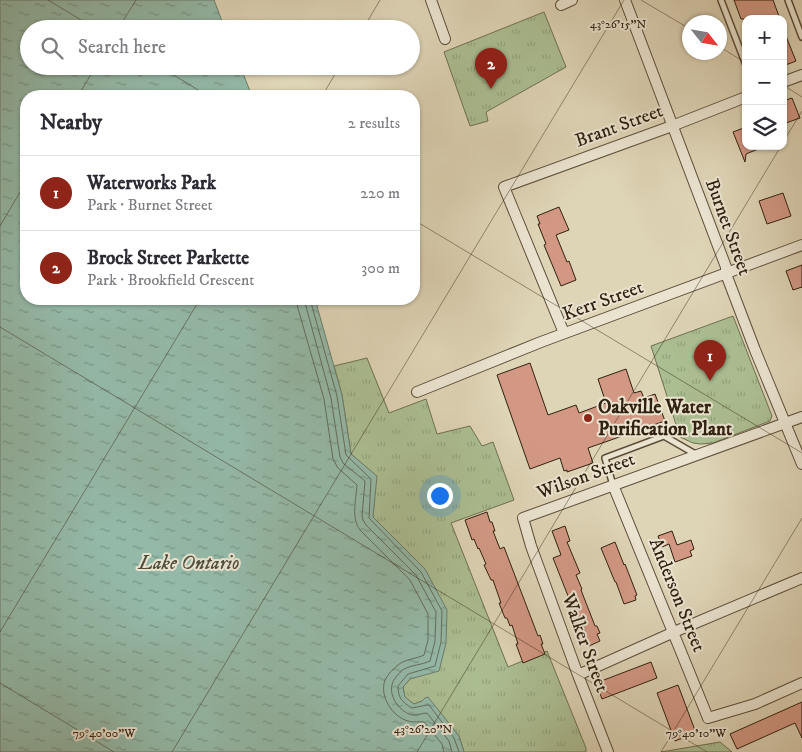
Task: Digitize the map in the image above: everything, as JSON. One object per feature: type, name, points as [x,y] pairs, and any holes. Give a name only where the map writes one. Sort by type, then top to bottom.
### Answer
[{"type":"street","points":[[431,0],[445,39]]},
{"type":"street","points":[[561,5],[572,0]]},
{"type":"street","name":"Burnet Street","points":[[624,0],[726,268],[726,274],[755,350],[802,464]]},
{"type":"street","points":[[787,81],[802,75]]},
{"type":"street","name":"Brant Street","points":[[564,333],[504,187],[742,99]]},
{"type":"street","name":"Kerr Street","points":[[417,392],[564,333],[802,244]]},
{"type":"street","name":"Wilson Street","points":[[530,546],[522,518],[802,417]]},
{"type":"street","name":"Anderson Street","points":[[613,485],[708,718],[754,704],[802,683]]},
{"type":"street","name":"Walker Street","points":[[530,546],[608,752]]},
{"type":"street","points":[[578,675],[802,578]]},
{"type":"lane","points":[[721,0],[744,60]]},
{"type":"lane","points":[[788,0],[802,37]]},
{"type":"lane","points":[[613,485],[605,458],[664,436],[698,455]]},
{"type":"green space","points":[[544,12],[566,67],[486,112],[488,121],[470,126],[444,52]]},
{"type":"green space","points":[[733,316],[772,416],[770,421],[713,443],[693,443],[680,437],[651,346]]},
{"type":"green space","points":[[367,358],[389,413],[426,399],[437,434],[470,426],[482,446],[493,442],[514,500],[451,523],[508,667],[547,651],[586,752],[464,752],[459,736],[425,698],[414,704],[405,698],[403,687],[410,679],[425,569],[373,517],[376,476],[351,454],[342,395],[334,366]]},
{"type":"green space","points":[[720,742],[732,752],[661,752]]},
{"type":"water","name":"Lake Ontario","points":[[0,0],[214,0],[222,20],[20,20],[20,75],[244,75],[250,90],[20,90],[20,305],[317,305],[342,395],[351,454],[377,476],[373,517],[425,569],[447,610],[446,643],[439,671],[410,679],[403,687],[405,697],[414,704],[428,697],[459,736],[464,752],[0,752]]},
{"type":"building","points":[[734,0],[773,0],[779,15],[742,15],[741,19]]},
{"type":"building","points":[[787,39],[796,61],[787,64]]},
{"type":"building","points":[[792,98],[800,118],[787,123],[787,105],[787,100]]},
{"type":"building","points":[[742,129],[742,150],[756,150],[746,154],[745,162],[733,132]]},
{"type":"building","points":[[783,193],[791,216],[767,224],[759,201]]},
{"type":"building","points":[[559,207],[569,230],[556,235],[576,280],[561,286],[544,245],[546,244],[537,216]]},
{"type":"building","points":[[802,265],[802,287],[793,290],[786,271]]},
{"type":"building","name":"Oakville Water Purification Plant","points":[[530,363],[548,415],[576,405],[579,413],[606,403],[598,379],[626,369],[634,393],[641,391],[644,398],[655,394],[665,421],[588,448],[593,463],[567,472],[567,470],[564,471],[560,458],[530,469],[497,375]]},
{"type":"building","points":[[487,512],[500,549],[504,547],[538,636],[540,635],[543,644],[541,644],[545,654],[523,663],[512,625],[510,626],[507,618],[505,618],[493,580],[491,580],[484,565],[486,564],[479,548],[474,539],[472,540],[465,520]]},
{"type":"building","points":[[565,526],[570,541],[567,542],[580,573],[576,575],[595,626],[597,626],[600,633],[597,634],[600,641],[589,646],[581,632],[585,630],[574,605],[572,606],[553,558],[561,555],[552,531]]},
{"type":"building","points":[[672,531],[677,545],[691,540],[694,549],[690,551],[692,556],[675,562],[669,544],[662,547],[658,536]]},
{"type":"building","points":[[615,542],[637,595],[635,596],[636,600],[624,604],[601,548]]},
{"type":"building","points":[[651,662],[657,678],[602,699],[596,683]]},
{"type":"building","points":[[678,685],[696,733],[675,741],[657,693]]},
{"type":"building","points":[[802,702],[802,738],[795,723],[737,749],[730,734]]},
{"type":"place","name":"Brock Street Parkette","points":[[491,89]]},
{"type":"place","name":"Waterworks Park","points":[[710,381]]},
{"type":"place","name":"Oakville Water Purification Plant","points":[[588,418]]}]
